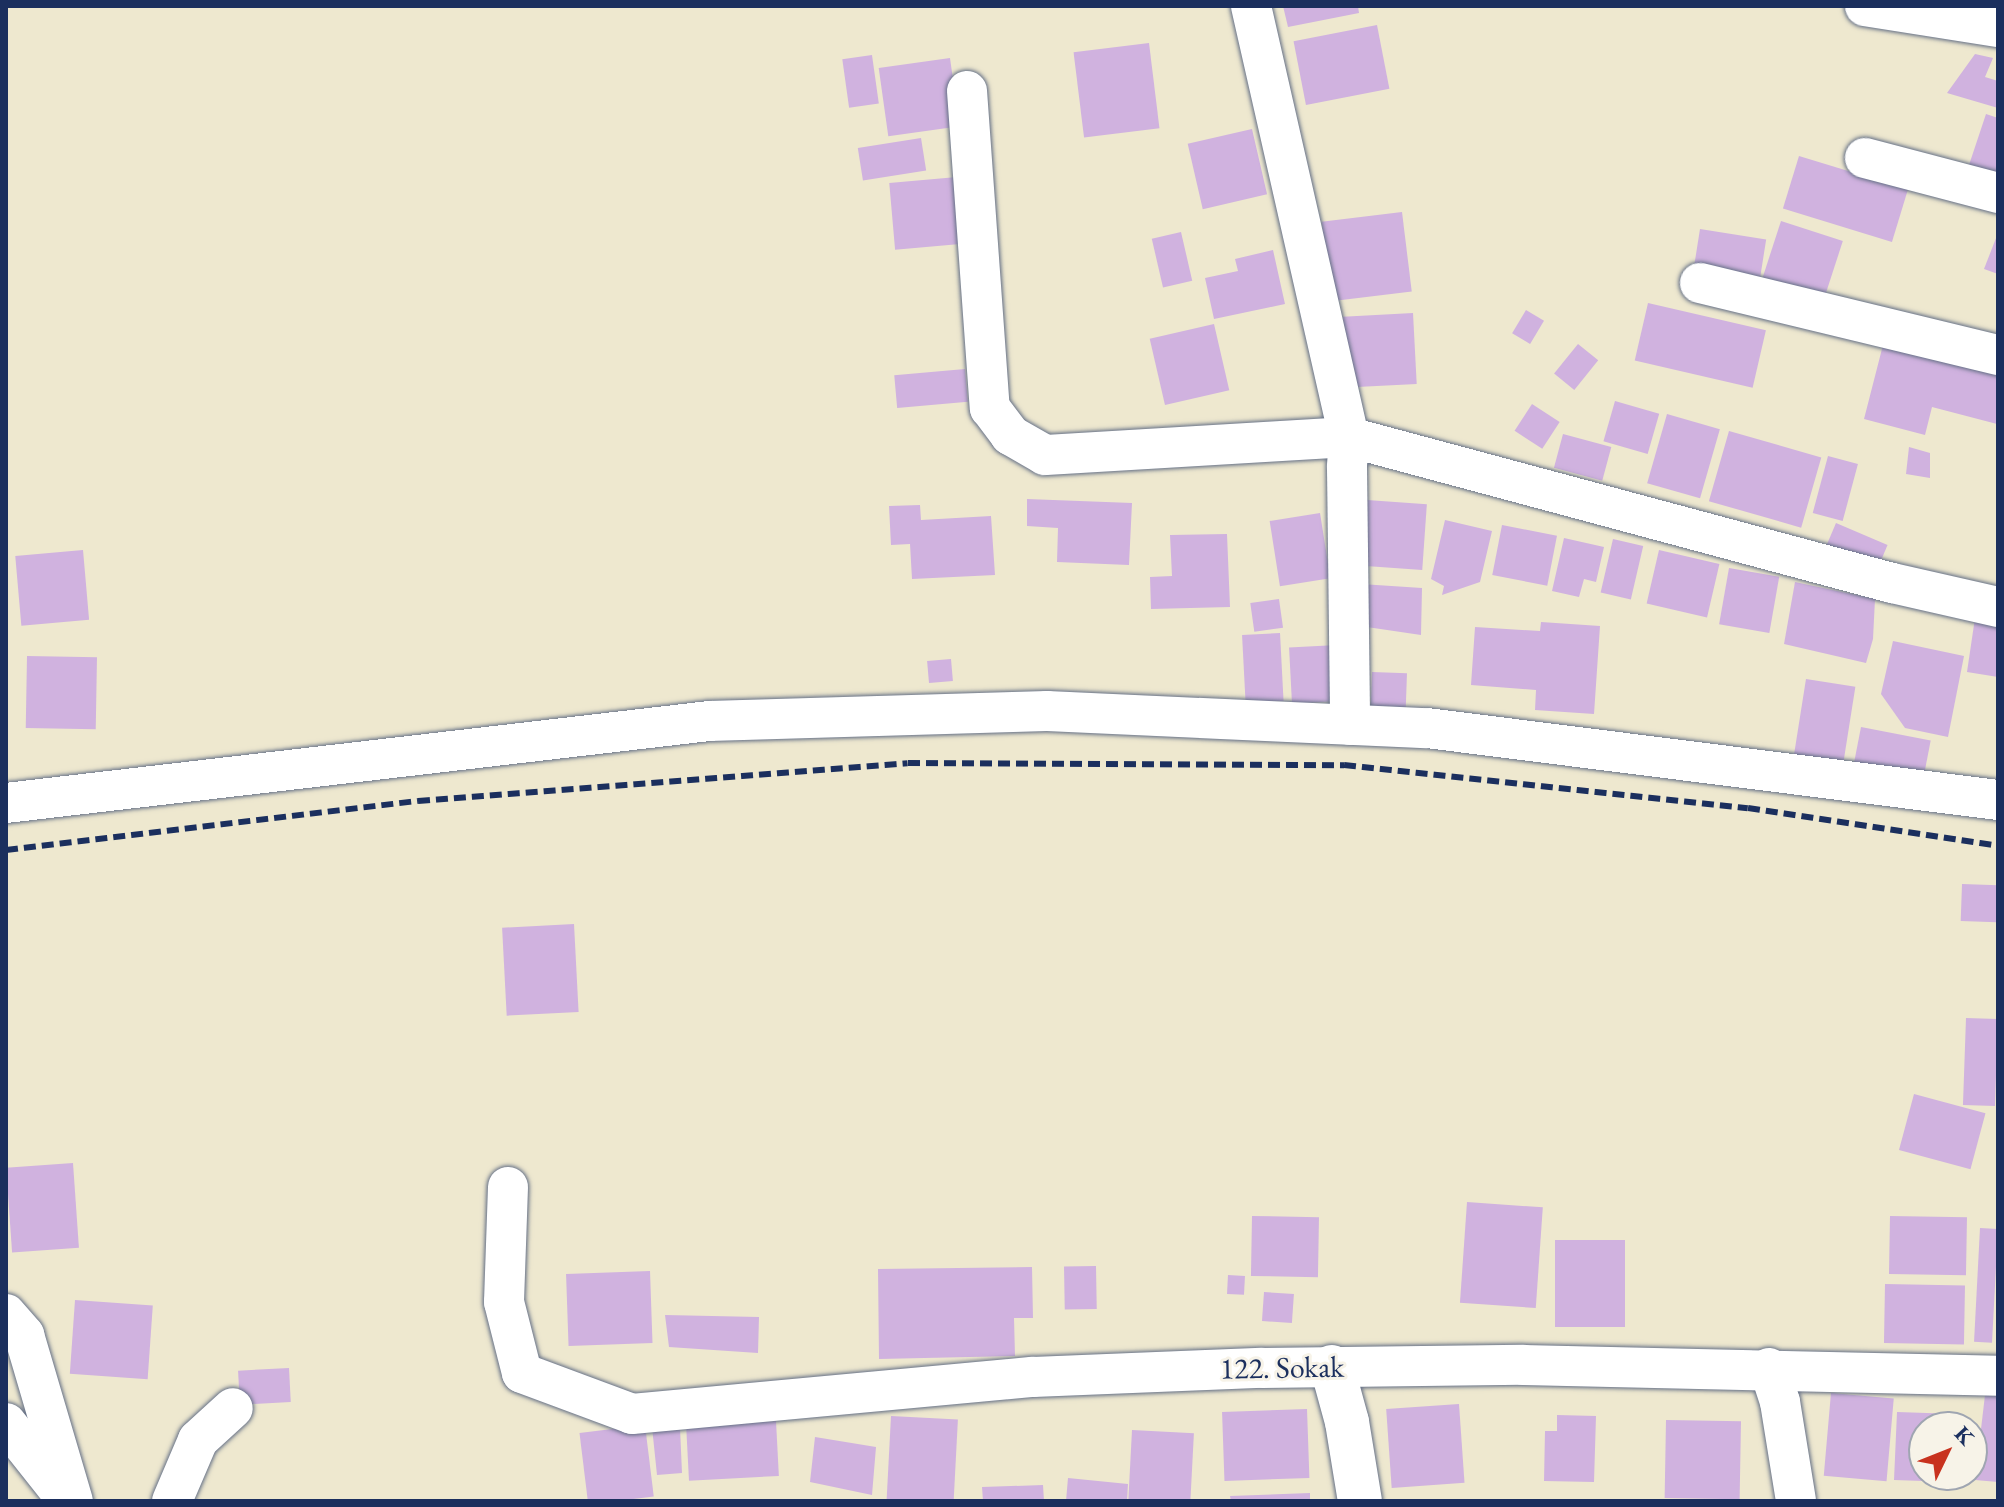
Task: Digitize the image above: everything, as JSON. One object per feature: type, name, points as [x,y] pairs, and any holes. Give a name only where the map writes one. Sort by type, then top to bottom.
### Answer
[{"type":"street","points":[[1251,6],[1349,437],[1350,725]]},
{"type":"street","points":[[1865,6],[1998,27]]},
{"type":"street","points":[[967,91],[990,408],[1010,435],[1045,455],[1349,437],[1892,583],[1998,607]]},
{"type":"street","points":[[1865,158],[1998,193]]},
{"type":"street","points":[[1700,283],[1998,355]]},
{"type":"street","points":[[6,803],[709,721],[1047,711],[1427,728],[1998,800]]},
{"type":"street","name":"122. Sokak","points":[[508,1187],[504,1302],[522,1373],[632,1414],[1033,1377],[1332,1367],[1769,1368],[1998,1376]]},
{"type":"street","points":[[6,1314],[24,1335],[71,1501]]},
{"type":"street","points":[[1332,1367],[1347,1422],[1360,1501]]},
{"type":"street","points":[[1769,1368],[1780,1402],[1796,1501]]},
{"type":"street","points":[[172,1501],[198,1440],[233,1408]]},
{"type":"street","points":[[6,1423],[71,1501]]},
{"type":"building","points":[[1283,6],[1358,6],[1359,13],[1288,27]]},
{"type":"building","points":[[1377,25],[1389,89],[1306,105],[1294,41]]},
{"type":"building","points":[[1149,43],[1159,128],[1084,138],[1074,52]]},
{"type":"building","points":[[1975,54],[1993,58],[1985,77],[1998,81],[1998,108],[1947,93]]},
{"type":"building","points":[[872,55],[879,104],[849,108],[842,59]]},
{"type":"building","points":[[950,58],[960,126],[888,136],[879,68]]},
{"type":"building","points":[[1986,114],[1998,118],[1998,175],[1969,165]]},
{"type":"building","points":[[1252,129],[1267,194],[1203,209],[1188,144]]},
{"type":"building","points":[[921,138],[926,171],[863,181],[858,148]]},
{"type":"building","points":[[1799,156],[1908,189],[1892,242],[1783,209]]},
{"type":"building","points":[[957,177],[963,244],[895,250],[889,183]]},
{"type":"building","points":[[1402,212],[1412,291],[1331,301],[1322,222]]},
{"type":"building","points":[[1781,221],[1843,241],[1824,300],[1762,280]]},
{"type":"building","points":[[1700,229],[1766,239],[1759,283],[1693,272]]},
{"type":"building","points":[[1181,232],[1192,281],[1163,287],[1152,239]]},
{"type":"building","points":[[1998,233],[1998,274],[1984,269]]},
{"type":"building","points":[[1273,250],[1285,304],[1214,319],[1205,278],[1238,271],[1235,259]]},
{"type":"building","points":[[1648,303],[1766,330],[1753,388],[1635,360]]},
{"type":"building","points":[[1526,310],[1544,321],[1530,344],[1512,333]]},
{"type":"building","points":[[1413,313],[1417,384],[1347,388],[1343,317]]},
{"type":"building","points":[[1214,324],[1229,390],[1165,405],[1150,339]]},
{"type":"building","points":[[1884,341],[1998,371],[1997,424],[1932,407],[1925,435],[1864,419]]},
{"type":"building","points":[[1578,344],[1598,360],[1574,390],[1554,374]]},
{"type":"building","points":[[965,369],[968,402],[897,408],[894,375]]},
{"type":"building","points":[[1615,401],[1659,414],[1648,454],[1603,441]]},
{"type":"building","points":[[1532,404],[1560,422],[1542,449],[1515,431]]},
{"type":"building","points":[[1667,414],[1720,429],[1700,498],[1647,483]]},
{"type":"building","points":[[1729,431],[1821,457],[1801,528],[1709,501]]},
{"type":"building","points":[[1563,434],[1611,447],[1602,481],[1554,468]]},
{"type":"building","points":[[1909,447],[1930,453],[1930,478],[1906,474]]},
{"type":"building","points":[[1828,456],[1858,464],[1843,521],[1813,513]]},
{"type":"building","points":[[1027,499],[1132,503],[1129,565],[1057,562],[1058,528],[1027,526]]},
{"type":"building","points":[[1367,500],[1427,504],[1422,570],[1362,566]]},
{"type":"building","points":[[920,505],[921,520],[991,516],[995,575],[912,579],[910,544],[891,545],[889,506]]},
{"type":"building","points":[[1320,513],[1330,578],[1280,586],[1270,521]]},
{"type":"building","points":[[1445,520],[1492,531],[1480,582],[1442,595],[1444,586],[1431,579]]},
{"type":"building","points":[[1836,523],[1888,545],[1878,568],[1826,546]]},
{"type":"building","points":[[1502,525],[1557,536],[1547,586],[1492,575]]},
{"type":"building","points":[[1227,534],[1230,607],[1151,609],[1150,577],[1172,576],[1170,535]]},
{"type":"building","points":[[1564,538],[1604,547],[1596,582],[1584,579],[1579,597],[1552,591]]},
{"type":"building","points":[[1613,539],[1643,546],[1631,600],[1601,593]]},
{"type":"building","points":[[83,550],[89,620],[21,626],[15,556]]},
{"type":"building","points":[[1659,550],[1719,564],[1707,618],[1647,604]]},
{"type":"building","points":[[1729,568],[1779,577],[1769,633],[1719,624]]},
{"type":"building","points":[[1795,582],[1875,599],[1873,639],[1866,663],[1784,644]]},
{"type":"building","points":[[1361,584],[1422,588],[1421,635],[1360,626]]},
{"type":"building","points":[[1279,599],[1283,628],[1254,632],[1250,603]]},
{"type":"building","points":[[1975,618],[1998,622],[1998,677],[1967,672]]},
{"type":"building","points":[[1541,622],[1600,626],[1594,714],[1535,710],[1536,690],[1471,685],[1475,627],[1540,631]]},
{"type":"building","points":[[1280,633],[1284,701],[1246,703],[1242,635]]},
{"type":"building","points":[[1893,641],[1964,656],[1948,737],[1905,728],[1881,694]]},
{"type":"building","points":[[1337,645],[1340,701],[1292,703],[1289,648]]},
{"type":"building","points":[[27,656],[97,657],[96,729],[26,728]]},
{"type":"building","points":[[951,659],[953,681],[929,683],[927,661]]},
{"type":"building","points":[[1372,672],[1407,673],[1406,707],[1371,706]]},
{"type":"building","points":[[1806,679],[1855,687],[1842,771],[1793,763]]},
{"type":"building","points":[[1861,727],[1931,741],[1922,786],[1852,772]]},
{"type":"building","points":[[1962,884],[1998,885],[1997,922],[1961,921]]},
{"type":"building","points":[[574,924],[579,1012],[507,1016],[502,928]]},
{"type":"building","points":[[1966,1018],[1998,1019],[1995,1106],[1963,1105]]},
{"type":"building","points":[[1914,1094],[1985,1113],[1970,1169],[1899,1150]]},
{"type":"building","points":[[73,1163],[79,1248],[12,1252],[6,1168]]},
{"type":"building","points":[[1467,1202],[1543,1207],[1536,1308],[1460,1303]]},
{"type":"building","points":[[1252,1216],[1319,1217],[1318,1277],[1251,1276]]},
{"type":"building","points":[[1890,1216],[1967,1217],[1966,1275],[1889,1274]]},
{"type":"building","points":[[1980,1228],[1998,1229],[1992,1343],[1974,1342]]},
{"type":"building","points":[[1555,1240],[1625,1240],[1625,1327],[1555,1327]]},
{"type":"building","points":[[1096,1266],[1097,1309],[1065,1310],[1064,1267]]},
{"type":"building","points":[[1032,1267],[1033,1318],[1014,1318],[1015,1356],[879,1359],[878,1269]]},
{"type":"building","points":[[650,1271],[653,1343],[569,1346],[566,1274]]},
{"type":"building","points":[[1228,1275],[1245,1276],[1244,1295],[1227,1294]]},
{"type":"building","points":[[1885,1284],[1965,1285],[1964,1344],[1884,1343]]},
{"type":"building","points":[[1264,1292],[1294,1294],[1292,1323],[1262,1321]]},
{"type":"building","points":[[75,1300],[153,1305],[148,1379],[70,1374]]},
{"type":"building","points":[[665,1315],[759,1317],[758,1353],[669,1347]]},
{"type":"building","points":[[289,1368],[291,1402],[240,1405],[238,1371]]},
{"type":"building","points":[[1831,1393],[1894,1398],[1887,1481],[1824,1476]]},
{"type":"building","points":[[1985,1395],[1998,1396],[1998,1482],[1988,1481],[1988,1411],[1983,1411]]},
{"type":"building","points":[[1459,1404],[1465,1483],[1392,1488],[1386,1409]]},
{"type":"building","points":[[1307,1409],[1309,1478],[1224,1481],[1222,1412]]},
{"type":"building","points":[[1897,1412],[1908,1412],[1908,1480],[1894,1480]]},
{"type":"building","points":[[1557,1415],[1596,1416],[1594,1482],[1544,1481],[1545,1431],[1557,1431]]},
{"type":"building","points":[[891,1416],[958,1420],[954,1501],[887,1501]]},
{"type":"building","points":[[1666,1420],[1741,1421],[1740,1499],[1665,1498]]},
{"type":"building","points":[[776,1421],[779,1476],[689,1481],[686,1426]]},
{"type":"building","points":[[645,1425],[654,1496],[588,1501],[579,1433]]},
{"type":"building","points":[[652,1427],[680,1428],[682,1473],[657,1475]]},
{"type":"building","points":[[1132,1430],[1194,1433],[1190,1501],[1128,1501]]},
{"type":"building","points":[[815,1437],[876,1447],[872,1495],[810,1482]]},
{"type":"building","points":[[1068,1478],[1128,1484],[1127,1501],[1066,1501]]},
{"type":"building","points":[[1043,1485],[1044,1501],[983,1501],[982,1487]]},
{"type":"building","points":[[1310,1493],[1310,1501],[1231,1501],[1230,1496]]},
{"type":"railway","points":[[6,850],[418,801],[908,763],[1344,765],[1748,808],[1998,846]]}]
